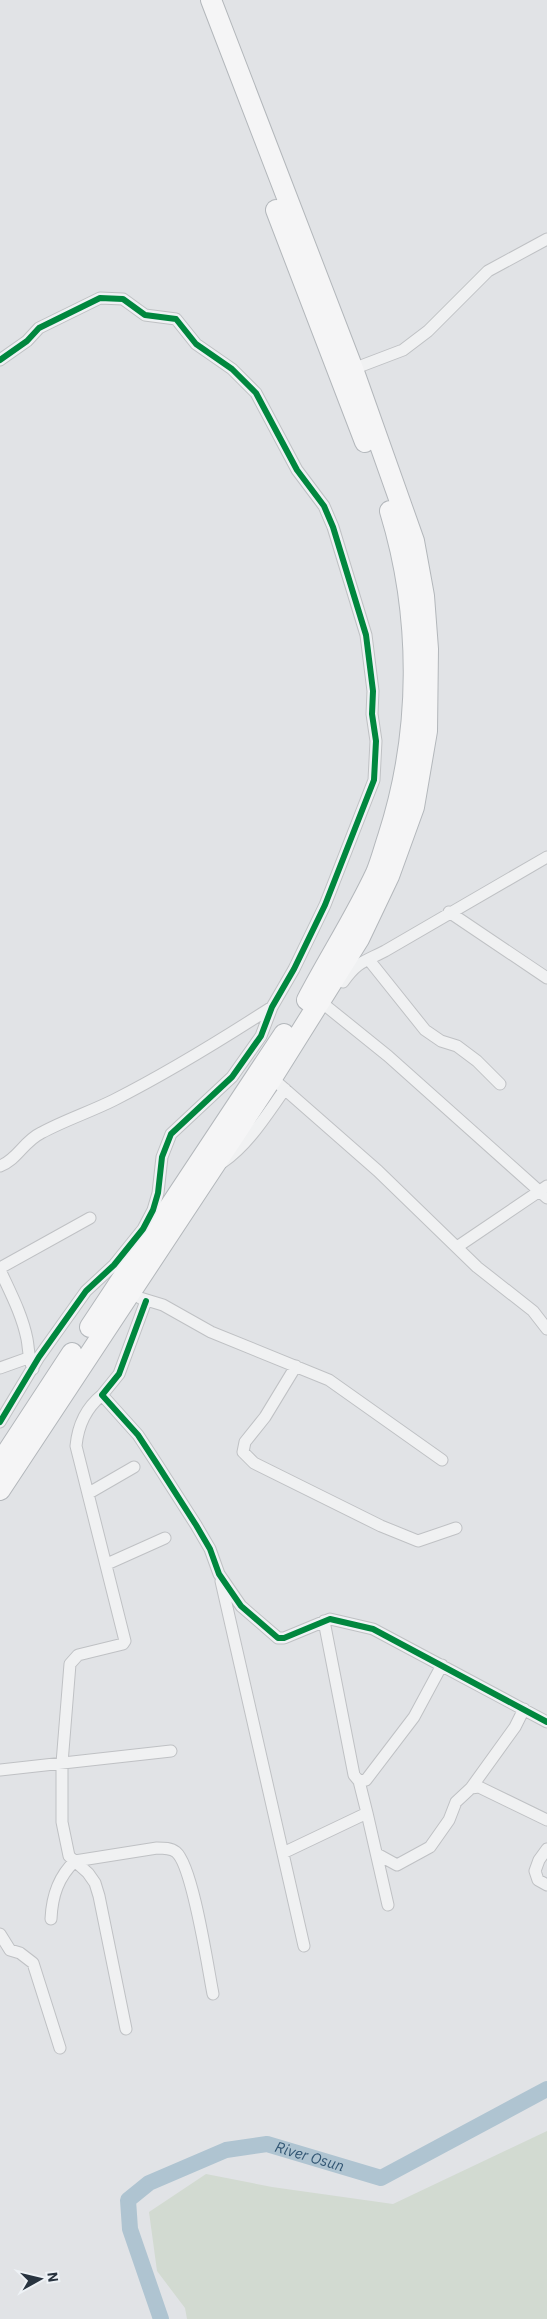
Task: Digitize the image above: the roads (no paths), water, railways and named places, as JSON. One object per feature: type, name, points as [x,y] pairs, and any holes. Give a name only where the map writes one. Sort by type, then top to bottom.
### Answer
[{"type":"highway","points":[[0,1490],[305,1002],[376,872],[399,803],[411,728],[414,652],[410,601],[401,547],[378,475],[196,0]]},
{"type":"highway","points":[[0,1463],[124,1289],[210,1172],[278,1084],[359,939],[389,876],[414,807],[427,731],[428,649],[424,596],[414,541],[353,369],[210,0]]},
{"type":"street","points":[[353,369],[403,350],[428,331],[488,271],[547,239]]},
{"type":"street","points":[[0,360],[27,341],[38,328],[100,298],[123,300],[146,314],[176,319],[196,344],[232,369],[256,393],[297,470],[324,506],[333,527],[366,635],[373,691],[372,714],[376,741],[374,780],[325,905],[294,969],[272,1006],[261,1036],[232,1077],[171,1134],[162,1157],[158,1193],[153,1210],[143,1229],[124,1289],[120,1374],[87,1411],[77,1434],[76,1446],[125,1641],[123,1644],[78,1655],[70,1664],[62,1763],[62,1822],[66,1849],[69,1856],[88,1873],[95,1883],[100,1896],[126,2029]]},
{"type":"street","points":[[458,1247],[545,1192],[396,1062],[323,1004],[356,965],[369,960],[547,857]]},
{"type":"street","points":[[449,912],[547,978]]},
{"type":"street","points":[[369,960],[425,1030],[441,1041],[457,1046],[477,1061],[500,1084]]},
{"type":"street","points":[[0,1166],[8,1163],[24,1145],[38,1134],[113,1100],[225,1038],[272,1006]]},
{"type":"street","points":[[278,1084],[378,1171],[477,1267],[533,1311],[547,1329]]},
{"type":"street","points":[[30,1364],[27,1340],[18,1308],[0,1269],[90,1218]]},
{"type":"street","points":[[0,1422],[30,1364],[86,1291],[124,1289],[163,1305],[211,1332],[329,1380],[442,1460]]},
{"type":"street","points":[[0,1368],[30,1364]]},
{"type":"street","points":[[296,1366],[266,1417],[245,1442],[243,1452],[254,1462],[381,1526],[418,1541],[456,1528]]},
{"type":"street","points":[[102,1395],[138,1435],[210,1549],[219,1574],[304,1946]]},
{"type":"street","points":[[89,1493],[134,1467]]},
{"type":"street","points":[[107,1564],[165,1538]]},
{"type":"street","points":[[219,1574],[241,1606],[278,1638],[284,1638],[324,1621],[336,1620],[373,1629],[442,1664],[547,1722]]},
{"type":"street","points":[[227,1610],[241,1606]]},
{"type":"street","points":[[324,1621],[354,1775],[359,1781],[388,1905]]},
{"type":"street","points":[[359,1781],[366,1780],[414,1717],[442,1664]]},
{"type":"street","points":[[377,1854],[397,1865],[430,1847],[449,1820],[456,1802],[471,1788],[515,1727],[524,1709]]},
{"type":"street","points":[[0,1770],[171,1751]]},
{"type":"street","points":[[471,1788],[479,1787],[547,1820]]},
{"type":"street","points":[[283,1853],[367,1813]]},
{"type":"street","points":[[51,1919],[54,1894],[60,1878],[75,1861],[157,1848],[168,1848],[176,1852],[181,1859],[196,1903],[213,1994]]},
{"type":"street","points":[[547,1849],[539,1860],[535,1871],[538,1880],[547,1885]]},
{"type":"street","points":[[0,1934],[10,1950],[20,1953],[33,1963],[60,2048]]},
{"type":"waterway","name":"River Osun","points":[[161,2319],[130,2229],[128,2200],[149,2183],[226,2150],[267,2144],[381,2178],[547,2089]]}]
